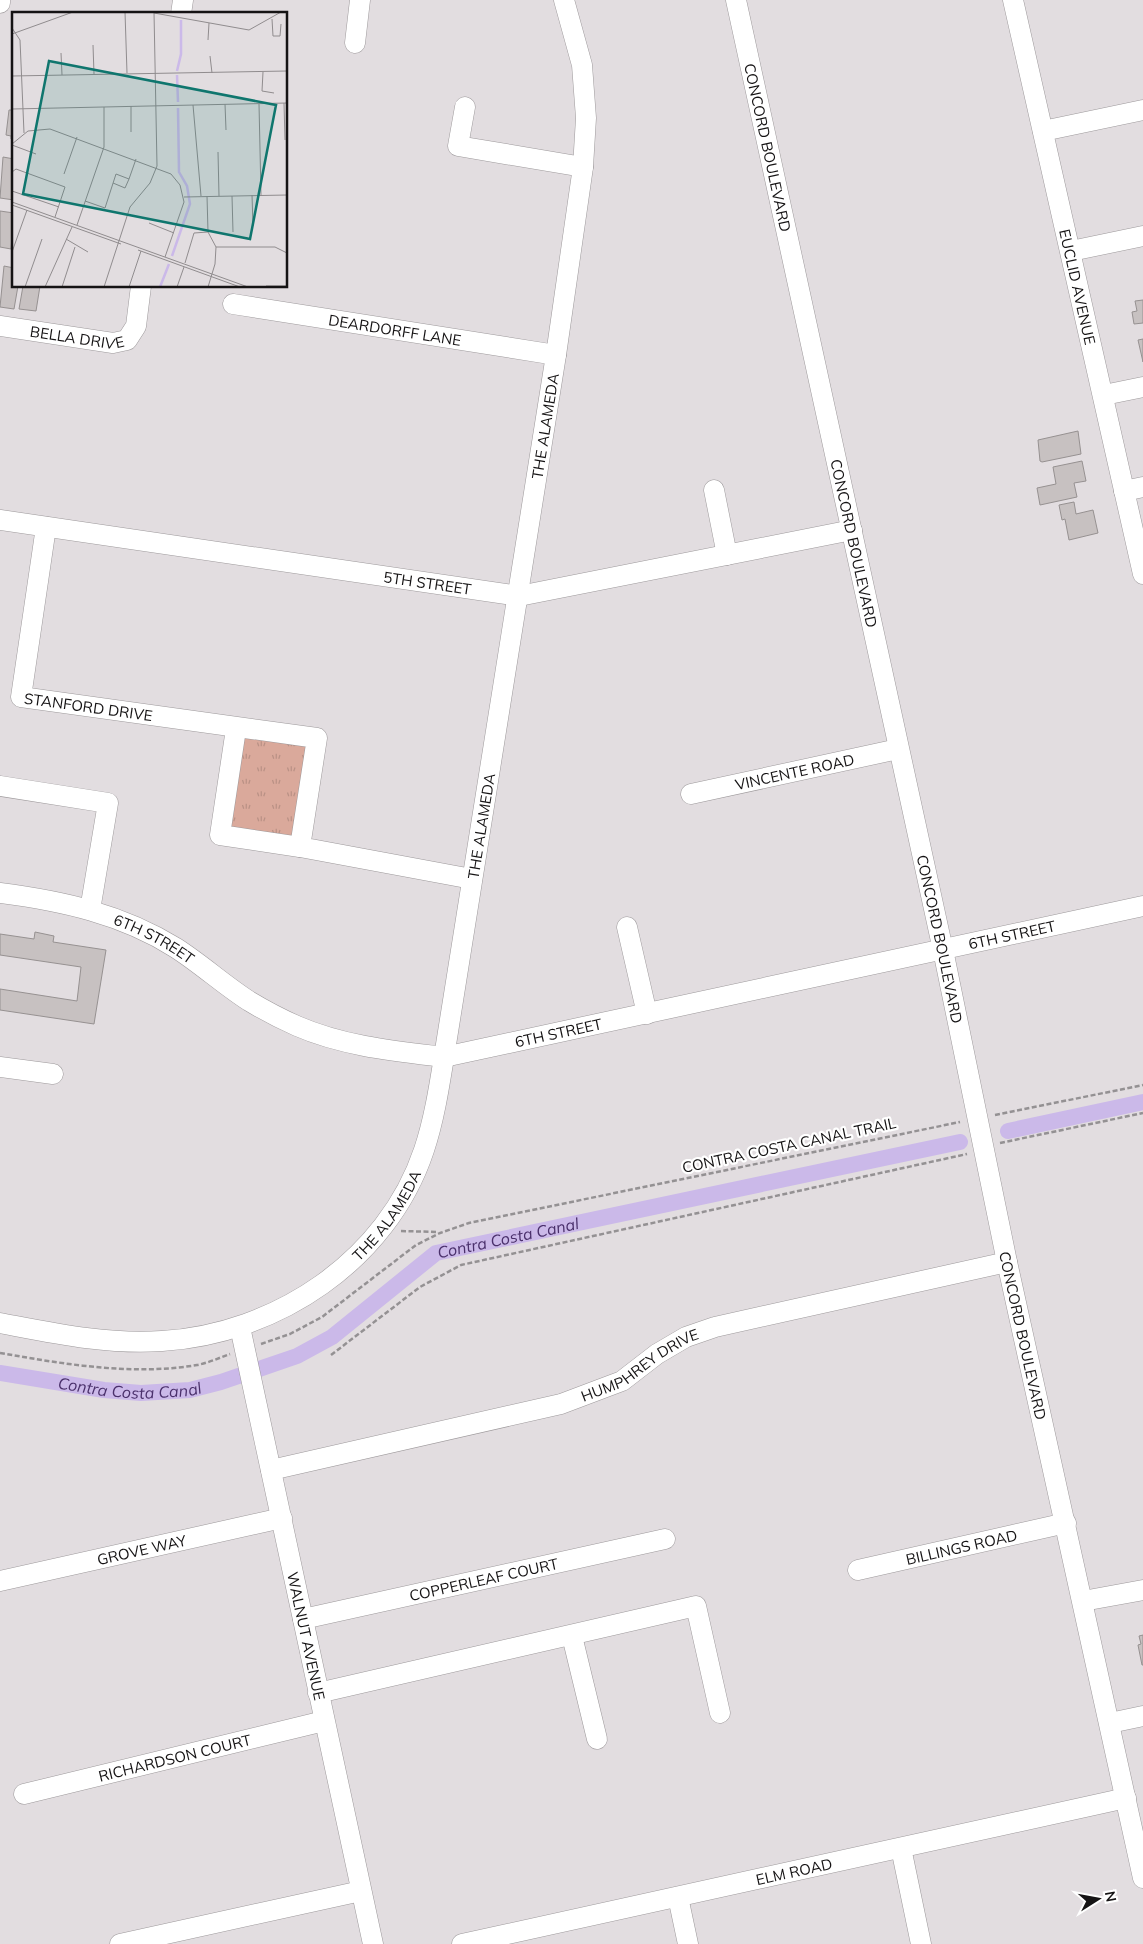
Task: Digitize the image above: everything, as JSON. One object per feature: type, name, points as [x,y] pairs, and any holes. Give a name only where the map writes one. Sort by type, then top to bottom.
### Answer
[{"type":"street","points":[[355,43],[360,0]]},
{"type":"street","name":"THE ALAMEDA","points":[[0,1324],[59,1334],[122,1341],[161,1342],[240,1327],[266,1317],[330,1278],[356,1258],[392,1216],[424,1151],[436,1105],[444,1057],[556,355],[583,167],[586,118],[582,65],[570,14],[564,0]]},
{"type":"street","name":"CONCORD BOULEVARD","points":[[736,0],[1143,1878]]},
{"type":"street","name":"EUCLID AVENUE","points":[[1013,0],[1104,395],[1134,489],[1143,574]]},
{"type":"street","points":[[465,107],[458,146],[583,167]]},
{"type":"street","points":[[1043,131],[1143,110]]},
{"type":"street","points":[[1071,251],[1143,236]]},
{"type":"street","name":"BELLA DRIVE","points":[[0,326],[113,343],[127,340],[136,326],[140,288]]},
{"type":"street","name":"DEARDORFF LANE","points":[[233,304],[556,355]]},
{"type":"street","points":[[1104,395],[1143,387]]},
{"type":"street","points":[[714,490],[727,555]]},
{"type":"street","name":"5TH STREET","points":[[0,520],[518,596],[852,530]]},
{"type":"street","name":"STANFORD DRIVE","points":[[46,527],[21,697],[317,738],[300,847]]},
{"type":"street","points":[[236,728],[220,835],[300,847],[472,878]]},
{"type":"street","name":"VINCENTE ROAD","points":[[691,794],[898,749]]},
{"type":"street","points":[[0,786],[108,803],[90,910]]},
{"type":"street","name":"6TH STREET","points":[[0,893],[30,897],[90,910],[138,927],[176,948],[249,1001],[297,1026],[340,1041],[393,1051],[444,1057],[1143,906]]},
{"type":"street","points":[[627,927],[647,1014]]},
{"type":"street","points":[[0,1067],[53,1074]]},
{"type":"street","name":"HUMPHREY DRIVE","points":[[272,1470],[560,1404],[622,1380],[657,1354],[686,1337],[715,1327],[1008,1262]]},
{"type":"street","name":"WALNUT AVENUE","points":[[240,1327],[373,1944]]},
{"type":"street","name":"GROVE WAY","points":[[0,1580],[282,1518]]},
{"type":"street","name":"BILLINGS ROAD","points":[[858,1570],[1066,1523]]},
{"type":"street","name":"COPPERLEAF COURT","points":[[303,1618],[665,1539]]},
{"type":"street","points":[[1083,1601],[1143,1590]]},
{"type":"street","points":[[318,1693],[696,1606],[720,1713]]},
{"type":"street","points":[[572,1636],[597,1739]]},
{"type":"street","points":[[1110,1723],[1143,1716]]},
{"type":"street","name":"RICHARDSON COURT","points":[[24,1794],[324,1721]]},
{"type":"street","name":"ELM ROAD","points":[[462,1944],[1126,1798]]},
{"type":"street","points":[[901,1848],[921,1944]]},
{"type":"street","points":[[120,1944],[361,1891]]},
{"type":"street","points":[[678,1897],[688,1944]]},
{"type":"path","name":"CONTRA COSTA CANAL TRAIL","points":[[0,1353],[90,1366],[150,1370],[199,1365],[290,1334],[322,1317],[416,1244],[440,1232],[508,1215],[1143,1085]]},
{"type":"path","points":[[331,1355],[420,1287],[461,1265],[964,1155],[1006,1141],[1016,1142],[1143,1113]]},
{"type":"path","name":"CONTRA COSTA CANAL TRAIL","points":[[380,1231],[440,1232]]},
{"type":"green space","points":[[236,729],[317,738],[300,847],[220,835]]},
{"type":"building","points":[[9,110],[12,110],[12,139],[11,136],[6,135]]},
{"type":"building","points":[[3,157],[12,159],[12,200],[0,198]]},
{"type":"building","points":[[0,211],[12,213],[11,249],[0,247]]},
{"type":"building","points":[[4,266],[12,268],[12,288],[18,288],[14,309],[0,307]]},
{"type":"building","points":[[23,288],[40,288],[36,311],[19,309]]},
{"type":"building","points":[[1143,300],[1143,323],[1134,324],[1132,312],[1137,311],[1135,301]]},
{"type":"building","points":[[1143,339],[1143,362],[1138,340]]},
{"type":"building","points":[[1078,431],[1081,454],[1040,461],[1038,440]]},
{"type":"building","points":[[1082,461],[1086,481],[1074,483],[1077,497],[1040,505],[1037,488],[1056,484],[1053,467]]},
{"type":"building","points":[[1074,502],[1076,514],[1093,510],[1098,533],[1069,540],[1065,519],[1062,520],[1059,505]]},
{"type":"building","points":[[35,932],[54,936],[53,942],[106,950],[94,1024],[0,1010],[0,989],[77,1001],[81,967],[0,955],[0,934],[34,939]]},
{"type":"building","points":[[1143,1635],[1142,1665],[1138,1645],[1141,1644],[1139,1636]]},
{"type":"waterway","name":"Contra Costa Canal","points":[[1008,1131],[1143,1102]]},
{"type":"waterway","name":"Contra Costa Canal","points":[[0,1373],[104,1390],[141,1393],[190,1390],[221,1382],[297,1356],[332,1337],[436,1253],[960,1142]]}]
